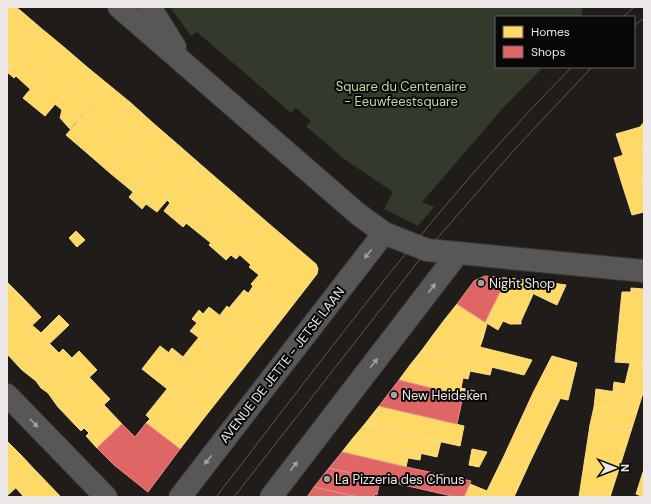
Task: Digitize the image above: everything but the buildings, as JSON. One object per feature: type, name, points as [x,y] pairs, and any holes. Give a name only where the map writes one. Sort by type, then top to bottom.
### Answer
[{"type":"street","points":[[119,7],[358,214],[384,234],[427,250],[644,271]]},
{"type":"street","points":[[150,7],[188,66]]},
{"type":"street","name":"AVENUE DE JETTE - JETSE LAAN","points":[[180,497],[384,234]]},
{"type":"street","points":[[270,497],[458,253]]},
{"type":"street","points":[[7,395],[106,497]]},
{"type":"green space","name":"Square du Centenaire - Eeuwfeestsquare","points":[[170,7],[583,7],[581,16],[495,16],[495,68],[542,68],[504,107],[422,202],[434,207],[418,226],[384,209],[393,192],[344,159],[306,126],[311,121],[296,108],[291,113],[197,32],[191,36]]},
{"type":"tram line","points":[[624,16],[634,7]]},
{"type":"tram line","points":[[635,25],[644,18]]},
{"type":"tram line","points":[[216,497],[344,331],[431,222],[523,117],[571,68]]},
{"type":"tram line","points":[[234,497],[427,250],[515,149],[591,68]]},
{"type":"place","name":"Night Shop","points":[[481,283]]},
{"type":"place","name":"New Heideken","points":[[394,395]]},
{"type":"place","name":"La Pizzeria des Chnus","points":[[327,479]]}]
